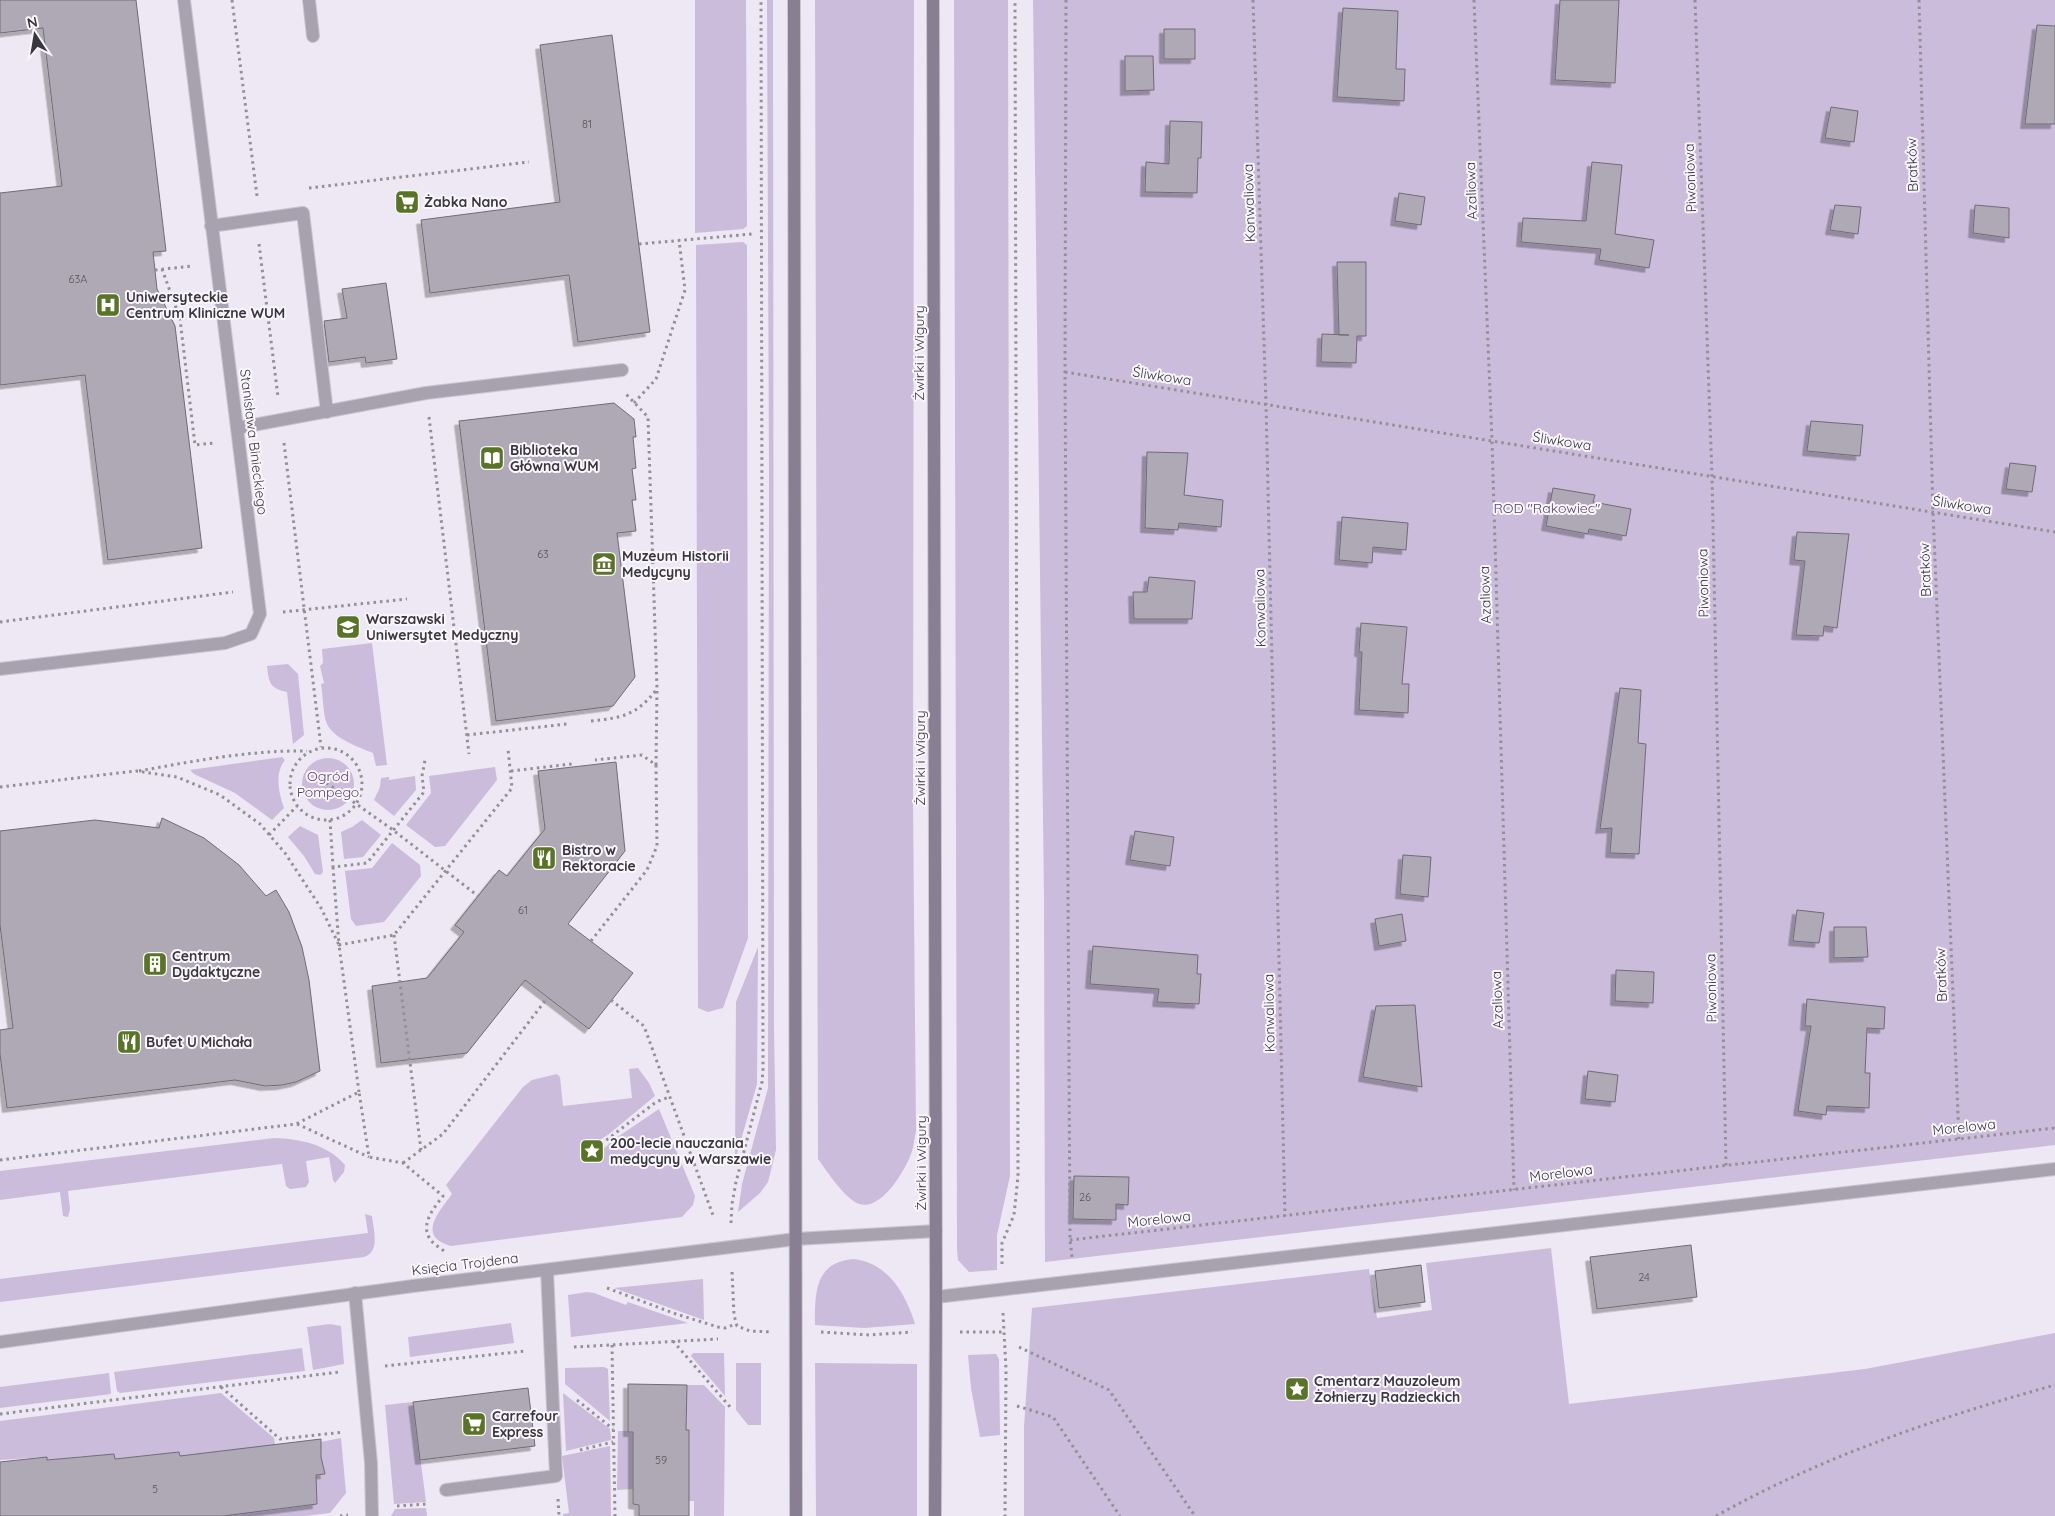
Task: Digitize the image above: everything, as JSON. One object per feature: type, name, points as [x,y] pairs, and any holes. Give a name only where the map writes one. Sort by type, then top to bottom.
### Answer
[{"type":"main road","points":[[794,0],[796,1516]]},
{"type":"main road","name":"Żwirki i Wigury","points":[[933,0],[935,1516]]},
{"type":"street","name":"Stanisława Binieckiego","points":[[0,669],[225,643],[251,634],[260,614],[184,0]]},
{"type":"street","points":[[309,0],[313,36]]},
{"type":"street","points":[[211,226],[256,218],[303,213],[327,412]]},
{"type":"street","points":[[237,428],[426,393],[622,370]]},
{"type":"street","points":[[936,1298],[2055,1168]]},
{"type":"street","name":"Księcia Trojdena","points":[[0,1342],[355,1293],[796,1239],[936,1231]]},
{"type":"street","points":[[446,1490],[556,1476],[547,1270]]},
{"type":"street","points":[[355,1293],[371,1463],[372,1516]]},
{"type":"path","points":[[232,0],[257,195],[266,194]]},
{"type":"path","points":[[731,1219],[733,1196],[760,1093],[763,1070],[761,0]]},
{"type":"path","points":[[1002,1270],[1002,1243],[1014,1215],[1018,1176],[1015,0]]},
{"type":"path","points":[[1066,0],[1065,372],[1070,1240],[1072,1259]]},
{"type":"path","name":"Konwaliowa","points":[[1254,0],[1266,404],[1285,1216]]},
{"type":"path","name":"Azaliowa","points":[[1474,0],[1492,441],[1514,1190]]},
{"type":"path","name":"Piwoniowa","points":[[1694,0],[1712,476],[1726,1166]]},
{"type":"path","name":"Bratków","points":[[1919,0],[1934,512],[1959,1139]]},
{"type":"path","points":[[305,189],[529,162]]},
{"type":"path","points":[[256,218],[321,747]]},
{"type":"path","points":[[639,244],[752,234]]},
{"type":"path","points":[[634,403],[656,379],[684,290],[678,240]]},
{"type":"path","points":[[155,270],[195,266]]},
{"type":"path","points":[[162,269],[180,319],[195,445],[217,442]]},
{"type":"path","name":"Śliwkowa","points":[[1065,372],[2055,532]]},
{"type":"path","points":[[591,941],[647,870],[657,846],[657,689],[648,417],[620,388]]},
{"type":"path","points":[[426,393],[469,754]]},
{"type":"path","points":[[0,622],[236,592]]},
{"type":"path","points":[[279,612],[407,599]]},
{"type":"path","points":[[591,721],[630,714],[641,706],[657,689]]},
{"type":"path","points":[[467,735],[567,724]]},
{"type":"path","points":[[0,787],[274,752],[307,751],[321,747],[343,750],[359,765],[364,786],[357,805],[345,816],[330,820],[312,818],[297,806],[289,787],[293,767],[307,751]]},
{"type":"path","points":[[339,945],[394,935],[512,788],[508,749]]},
{"type":"path","points":[[596,760],[642,755],[656,765]]},
{"type":"path","points":[[334,867],[367,863],[424,792],[422,776],[425,760]]},
{"type":"path","points":[[510,772],[572,764]]},
{"type":"path","points":[[136,771],[176,777],[220,795],[260,824],[285,853],[321,908],[339,945]]},
{"type":"path","points":[[321,779],[393,830],[478,896]]},
{"type":"path","points":[[269,835],[297,806]]},
{"type":"path","points":[[330,820],[339,945],[369,1157]]},
{"type":"path","points":[[394,935],[421,1150]]},
{"type":"path","points":[[403,1164],[442,1134],[548,997]]},
{"type":"path","points":[[611,1000],[644,1026],[714,1218]]},
{"type":"path","points":[[0,1160],[296,1124],[359,1092]]},
{"type":"path","points":[[596,1148],[656,1102],[669,1098]]},
{"type":"path","points":[[296,1124],[369,1157],[403,1164],[443,1196],[431,1213],[426,1226],[430,1239],[445,1252]]},
{"type":"path","name":"Morelowa","points":[[1070,1240],[2055,1128]]},
{"type":"path","points":[[732,1284],[738,1328],[762,1332]]},
{"type":"path","points":[[603,1286],[676,1314],[718,1327],[724,1328],[736,1324]]},
{"type":"path","points":[[1003,1308],[1006,1368],[1005,1516]]},
{"type":"path","points":[[814,1332],[869,1335],[917,1332]]},
{"type":"path","points":[[953,1332],[1004,1332]]},
{"type":"path","points":[[673,1341],[731,1408]]},
{"type":"path","points":[[612,1344],[615,1516]]},
{"type":"path","points":[[1019,1347],[1109,1390],[1195,1516]]},
{"type":"path","points":[[552,1379],[613,1430]]},
{"type":"path","points":[[1716,1516],[1798,1474],[1880,1439],[1971,1408],[2055,1385]]},
{"type":"path","points":[[221,1387],[280,1439],[344,1432],[345,1441]]},
{"type":"path","points":[[1017,1406],[1053,1417],[1120,1516]]},
{"type":"path","points":[[555,1456],[613,1442]]},
{"type":"path","points":[[388,1507],[429,1504],[446,1490]]},
{"type":"path","points":[[346,1515],[347,1508]]},
{"type":"green space","points":[[695,0],[746,0],[747,226],[743,229],[695,233]]},
{"type":"green space","points":[[767,0],[773,0],[774,1026],[776,1150],[768,1182],[760,1193],[738,1212],[742,1184],[768,1088],[769,473]]},
{"type":"green space","points":[[815,0],[914,0],[913,803],[916,1131],[913,1149],[904,1170],[884,1195],[868,1205],[859,1204],[848,1197],[818,1159]]},
{"type":"green space","points":[[954,0],[1008,0],[1010,1176],[997,1235],[997,1270],[969,1272],[958,1260],[957,1250]]},
{"type":"green space","name":"ROD \"Rakowiec\"","points":[[1033,0],[2055,0],[2055,1145],[1045,1262],[1044,899]]},
{"type":"green space","points":[[743,242],[747,245],[748,938],[723,1008],[708,1012],[698,1008],[696,245]]},
{"type":"green space","points":[[372,643],[387,765],[376,766],[373,753],[341,738],[327,724],[321,684],[324,683],[320,666],[323,663],[322,649]]},
{"type":"green space","points":[[288,664],[298,674],[304,735],[293,744],[287,692],[277,689],[271,684],[267,666]]},
{"type":"green space","points":[[282,757],[285,760],[280,771],[278,784],[284,808],[272,820],[235,793],[194,774],[190,770]]},
{"type":"green space","name":"Ogród Pompego","points":[[323,758],[333,758],[342,762],[350,770],[354,784],[350,798],[342,806],[333,810],[323,810],[314,806],[306,798],[302,789],[302,779],[306,770],[314,762]]},
{"type":"green space","points":[[495,767],[497,780],[445,846],[435,847],[406,825],[431,793],[429,776]]},
{"type":"green space","points":[[415,776],[416,790],[394,816],[374,800],[380,787],[381,778],[389,777],[389,780]]},
{"type":"green space","points":[[362,820],[381,835],[363,857],[344,859],[341,832]]},
{"type":"green space","points":[[300,826],[318,835],[323,872],[320,875],[315,874],[304,856],[288,837]]},
{"type":"green space","points":[[392,843],[420,865],[421,876],[384,922],[356,926],[351,919],[345,871],[372,868]]},
{"type":"green space","points":[[758,947],[757,1084],[735,1161],[736,1002]]},
{"type":"green space","points":[[638,1068],[649,1083],[655,1096],[609,1134],[587,1148],[596,1155],[616,1138],[659,1109],[695,1196],[693,1205],[682,1217],[451,1246],[440,1242],[433,1230],[441,1208],[452,1194],[446,1185],[523,1087],[532,1080],[557,1074],[560,1077],[563,1106],[632,1098],[629,1069]]},
{"type":"green space","points":[[274,1138],[303,1141],[321,1147],[345,1165],[344,1172],[335,1183],[329,1157],[306,1161],[309,1182],[306,1187],[290,1189],[286,1186],[282,1164],[68,1191],[70,1209],[68,1217],[63,1216],[60,1192],[0,1200],[0,1171]]},
{"type":"green space","points":[[365,1214],[372,1216],[375,1239],[373,1250],[364,1257],[0,1302],[0,1279],[368,1233]]},
{"type":"green space","name":"Cmentarz Mauzoleum Żołnierzy Radzieckich","points":[[1551,1248],[1569,1404],[1865,1369],[2055,1333],[2055,1516],[1024,1516],[1024,1427],[1032,1308],[1369,1269],[1377,1318],[1432,1310],[1426,1263]]},
{"type":"green space","points":[[854,1259],[866,1262],[886,1273],[901,1291],[915,1324],[864,1328],[815,1325],[815,1302],[824,1273],[831,1266],[841,1261]]},
{"type":"green space","points":[[703,1279],[704,1320],[614,1288]]},
{"type":"green space","points":[[587,1292],[626,1305],[628,1302],[688,1323],[571,1337],[568,1295]]},
{"type":"green space","points":[[511,1323],[514,1343],[410,1357],[408,1337]]},
{"type":"green space","points":[[330,1324],[341,1326],[344,1364],[313,1370],[307,1327]]},
{"type":"green space","points":[[302,1348],[305,1371],[120,1393],[117,1391],[114,1372]]},
{"type":"green space","points":[[693,1353],[724,1353],[725,1396],[691,1356]]},
{"type":"green space","points":[[996,1354],[999,1359],[1000,1435],[980,1437],[971,1388],[968,1355]]},
{"type":"green space","points":[[736,1363],[761,1363],[761,1425],[748,1425],[736,1410]]},
{"type":"green space","points":[[815,1363],[917,1364],[917,1516],[816,1516]]},
{"type":"green space","points":[[604,1367],[608,1369],[610,1421],[565,1384],[565,1368]]},
{"type":"green space","points":[[109,1373],[111,1394],[0,1408],[0,1387]]},
{"type":"green space","points":[[687,1385],[704,1385],[725,1407],[724,1516],[694,1516],[694,1501],[689,1501],[689,1430],[686,1430]]},
{"type":"green space","points":[[221,1393],[274,1438],[275,1445],[180,1456],[179,1452],[115,1459],[87,1458],[86,1456],[47,1460],[46,1457],[0,1460],[0,1421]]},
{"type":"green space","points":[[563,1393],[610,1429],[611,1440],[566,1451]]},
{"type":"green space","points":[[413,1402],[426,1502],[394,1504],[385,1405]]},
{"type":"green space","points":[[618,1431],[633,1431],[633,1489],[617,1490]]},
{"type":"green space","points":[[341,1438],[346,1493],[330,1513],[305,1516],[223,1516],[267,1508],[267,1511],[317,1504],[317,1502],[311,1502],[308,1476],[325,1474],[315,1443]]},
{"type":"green space","points":[[610,1446],[611,1516],[563,1516],[563,1514],[569,1513],[562,1456]]},
{"type":"green space","points":[[426,1508],[427,1516],[391,1516],[395,1509]]},
{"type":"building","points":[[0,0],[136,0],[166,251],[153,252],[157,289],[175,326],[202,548],[108,560],[85,375],[0,385],[0,193],[62,186],[43,28],[0,33]]},
{"type":"building","points":[[1560,0],[1619,0],[1615,83],[1555,80]]},
{"type":"building","points":[[1343,8],[1398,11],[1396,69],[1405,69],[1404,101],[1337,97]]},
{"type":"building","points":[[2037,25],[2055,26],[2055,124],[2025,124]]},
{"type":"building","points":[[1164,29],[1195,29],[1195,59],[1164,59]]},
{"type":"building","points":[[612,35],[650,332],[578,342],[569,275],[430,293],[421,220],[560,202],[540,45]]},
{"type":"building","points":[[1125,56],[1153,56],[1154,90],[1125,91]]},
{"type":"building","points":[[1831,107],[1858,111],[1854,142],[1825,138]]},
{"type":"building","points":[[1170,121],[1202,122],[1201,158],[1198,158],[1197,193],[1145,192],[1146,162],[1169,164]]},
{"type":"building","points":[[1592,162],[1622,165],[1615,234],[1654,240],[1649,268],[1599,260],[1601,249],[1521,242],[1523,218],[1586,221]]},
{"type":"building","points":[[1399,193],[1425,197],[1421,225],[1395,221]]},
{"type":"building","points":[[1835,205],[1861,207],[1858,234],[1830,230]]},
{"type":"building","points":[[1975,205],[2009,208],[2009,238],[1973,233]]},
{"type":"building","points":[[1337,262],[1366,262],[1366,336],[1357,336],[1356,363],[1321,362],[1322,334],[1339,335]]},
{"type":"building","points":[[386,283],[397,359],[366,363],[365,357],[329,362],[324,321],[347,318],[342,289]]},
{"type":"building","points":[[614,403],[634,419],[636,437],[633,437],[636,468],[632,469],[636,500],[632,500],[636,531],[617,533],[635,677],[613,706],[496,721],[459,421]]},
{"type":"building","points":[[1811,421],[1863,425],[1860,456],[1807,451]]},
{"type":"building","points":[[1147,452],[1188,453],[1184,495],[1223,500],[1221,527],[1179,523],[1178,530],[1145,528]]},
{"type":"building","points":[[2010,463],[2036,466],[2032,492],[2006,489]]},
{"type":"building","points":[[1553,488],[1595,495],[1593,502],[1631,509],[1626,536],[1589,529],[1588,534],[1546,526]]},
{"type":"building","points":[[1342,517],[1408,523],[1406,550],[1373,547],[1372,563],[1339,560]]},
{"type":"building","points":[[1797,532],[1849,534],[1837,628],[1824,626],[1823,636],[1796,635],[1805,561],[1794,560]]},
{"type":"building","points":[[1149,577],[1195,581],[1192,619],[1134,619],[1133,592],[1147,592]]},
{"type":"building","points":[[1361,623],[1407,627],[1402,684],[1409,684],[1408,713],[1359,710],[1362,652],[1359,652]]},
{"type":"building","points":[[1620,688],[1641,690],[1638,743],[1646,744],[1639,854],[1610,853],[1612,828],[1600,829]]},
{"type":"building","points":[[616,762],[625,851],[568,924],[633,973],[589,1029],[525,980],[467,1053],[381,1063],[372,986],[427,978],[464,932],[455,925],[499,870],[507,876],[545,829],[538,771]]},
{"type":"building","name":"Centrum Dydaktyczne","points":[[162,818],[204,838],[239,865],[266,896],[276,890],[289,912],[302,947],[309,980],[320,1071],[296,1082],[282,1085],[265,1086],[235,1080],[7,1108],[0,1054],[0,1030],[13,1028],[0,925],[0,831],[95,820],[159,828]]},
{"type":"building","points":[[1135,831],[1174,837],[1170,866],[1130,860]]},
{"type":"building","points":[[1403,855],[1431,857],[1428,897],[1400,894]]},
{"type":"building","points":[[1797,910],[1824,913],[1819,943],[1793,941]]},
{"type":"building","points":[[1402,914],[1406,941],[1379,946],[1375,919]]},
{"type":"building","points":[[1834,927],[1866,927],[1868,957],[1834,958]]},
{"type":"building","points":[[1093,946],[1198,955],[1197,974],[1201,974],[1199,1004],[1157,1002],[1159,989],[1090,984]]},
{"type":"building","points":[[1616,970],[1654,972],[1653,1003],[1615,1001]]},
{"type":"building","points":[[1807,999],[1885,1007],[1884,1029],[1867,1028],[1865,1073],[1870,1073],[1869,1108],[1827,1106],[1826,1115],[1798,1111],[1811,1026],[1805,1026]]},
{"type":"building","points":[[1415,1005],[1422,1087],[1363,1077],[1376,1006]]},
{"type":"building","points":[[1588,1071],[1618,1075],[1615,1102],[1585,1099]]},
{"type":"building","points":[[1074,1176],[1129,1177],[1128,1205],[1116,1204],[1116,1220],[1073,1219]]},
{"type":"building","points":[[1691,1245],[1697,1297],[1597,1309],[1590,1257]]},
{"type":"building","points":[[1421,1265],[1425,1302],[1379,1308],[1375,1271]]},
{"type":"building","points":[[628,1384],[687,1385],[686,1430],[689,1430],[689,1516],[639,1516],[639,1505],[633,1504],[633,1432],[628,1432]]},
{"type":"building","name":"Carrefour Express","points":[[528,1388],[535,1446],[420,1460],[413,1402]]},
{"type":"building","points":[[321,1439],[321,1457],[325,1474],[316,1475],[317,1504],[223,1516],[0,1516],[0,1462],[47,1457],[47,1460],[114,1454],[115,1459],[179,1452],[180,1456]]},
{"type":"place","name":"Żabka Nano","points":[[407,202]]},
{"type":"place","name":"Uniwersyteckie Centrum Kliniczne WUM","points":[[108,305]]},
{"type":"place","name":"Biblioteka Główna WUM","points":[[492,458]]},
{"type":"place","name":"Muzeum Historii Medycyny","points":[[604,564]]},
{"type":"place","name":"Warszawski Uniwersytet Medyczny","points":[[348,627]]},
{"type":"place","name":"Bistro w Rektoracie","points":[[544,858]]},
{"type":"place","name":"Centrum Dydaktyczne","points":[[155,964]]},
{"type":"place","name":"Bufet U Michała","points":[[129,1042]]},
{"type":"place","name":"200-lecie nauczania medycyny w Warszawie","points":[[592,1151]]},
{"type":"place","name":"Cmentarz Mauzoleum Żołnierzy Radzieckich","points":[[1297,1389]]},
{"type":"place","name":"Carrefour Express","points":[[474,1424]]}]
